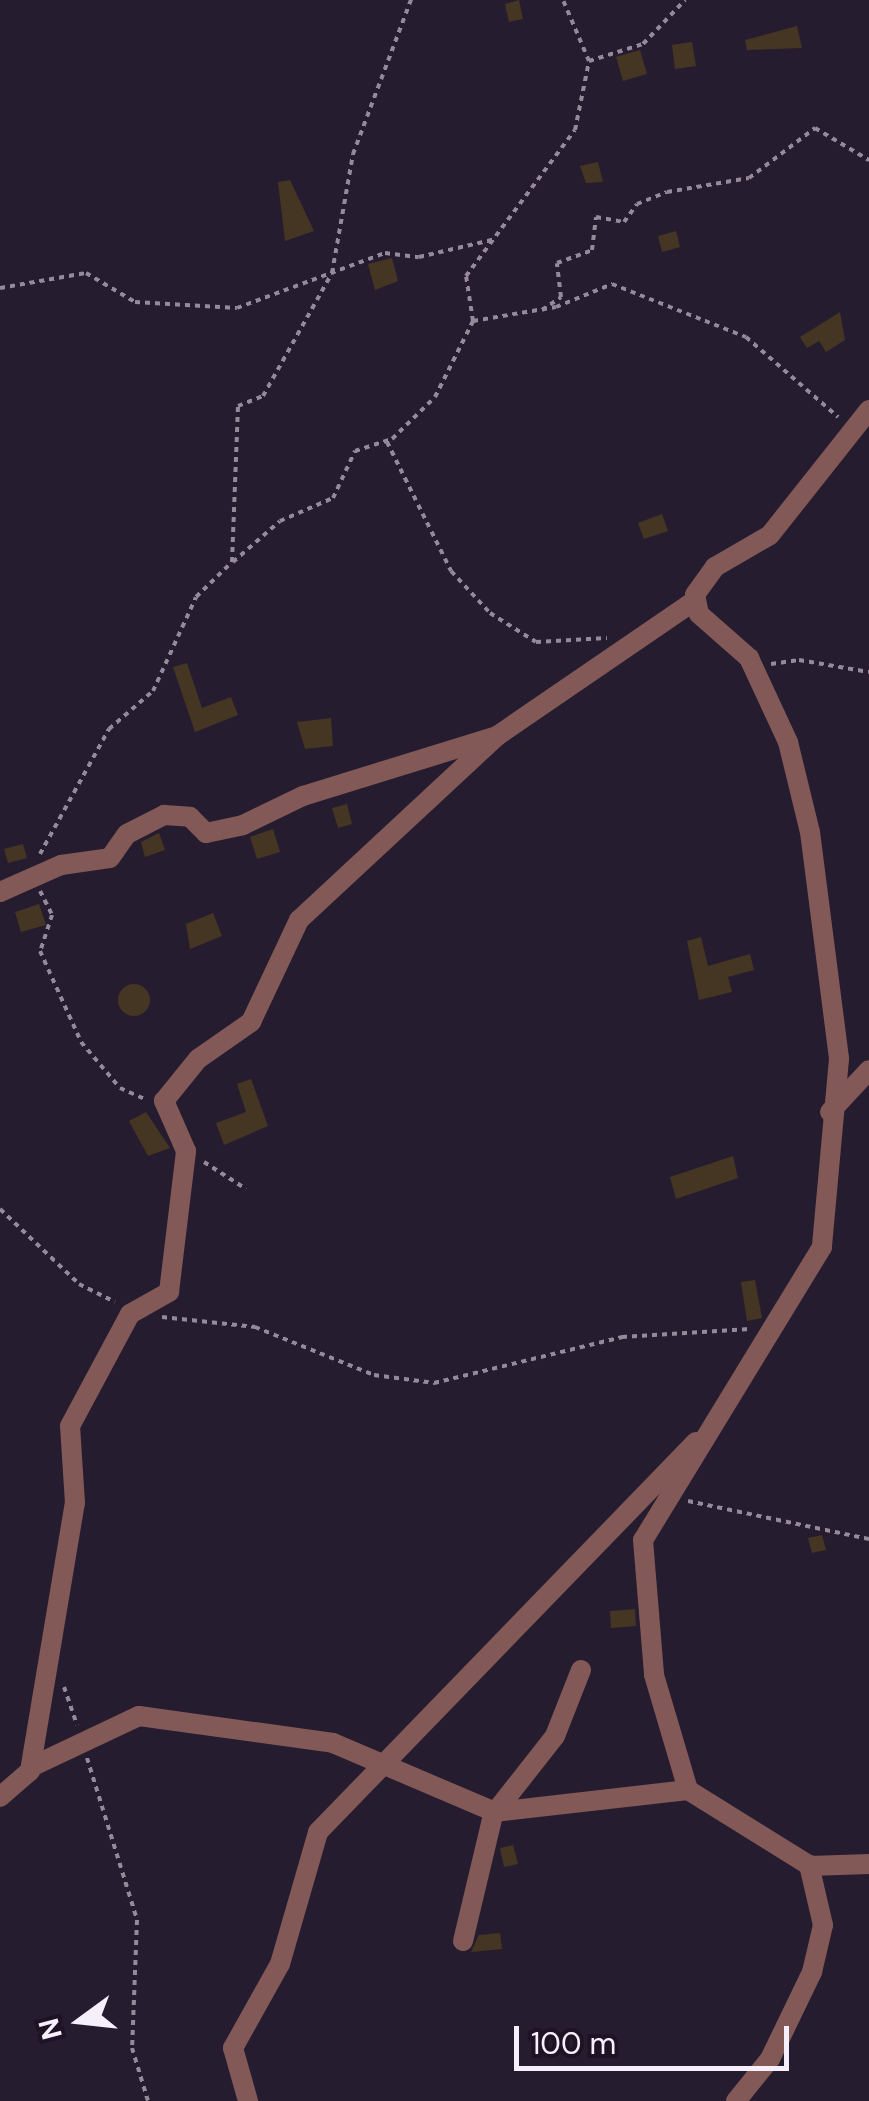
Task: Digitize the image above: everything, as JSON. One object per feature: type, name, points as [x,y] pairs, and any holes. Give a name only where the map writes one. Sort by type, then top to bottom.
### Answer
[{"type":"street","points":[[31,1767],[75,1503],[70,1426],[136,1308],[169,1292],[186,1151],[164,1101],[198,1059],[251,1022],[299,920],[497,736],[694,601],[715,568],[770,536],[806,496],[849,427],[869,410]]},
{"type":"street","points":[[688,1790],[654,1676],[643,1540],[704,1433],[774,1328],[827,1232],[828,1114],[838,1037],[810,832],[788,742],[754,666],[694,601]]},
{"type":"street","points":[[0,892],[34,878],[110,858],[127,834],[164,815],[190,817],[206,833],[243,825],[303,796],[497,736]]},
{"type":"street","points":[[828,1114],[869,1070]]},
{"type":"street","points":[[248,2101],[233,2048],[280,1964],[300,1872],[318,1832],[392,1766],[507,1632],[704,1433]]},
{"type":"street","points":[[463,1941],[495,1812],[556,1736],[581,1670]]},
{"type":"street","points":[[0,1797],[31,1767],[81,1738],[139,1716],[333,1743],[495,1812],[688,1790],[809,1865],[869,1864]]},
{"type":"street","points":[[736,2101],[770,2059],[812,1972],[823,1925],[809,1865]]},
{"type":"path","points":[[232,562],[238,406],[263,396],[332,273],[353,154],[412,0]]},
{"type":"path","points":[[164,1101],[132,1098],[81,1042],[40,951],[52,915],[34,878],[54,814],[109,729],[153,691],[196,597],[280,522],[334,498],[355,451],[387,442],[431,404],[474,321],[466,276],[499,238],[575,130],[589,61],[563,0]]},
{"type":"path","points":[[589,61],[643,44],[685,0]]},
{"type":"path","points":[[542,310],[561,298],[557,263],[592,250],[596,217],[624,222],[637,204],[668,192],[749,178],[815,128],[869,160]]},
{"type":"path","points":[[0,288],[86,273],[135,302],[237,308],[385,254],[419,257],[499,238]]},
{"type":"path","points":[[474,321],[542,310],[598,284],[626,289],[746,337],[849,427]]},
{"type":"path","points":[[387,442],[451,571],[490,613],[536,642],[642,637]]},
{"type":"path","points":[[754,666],[799,660],[869,672]]},
{"type":"path","points":[[186,1151],[246,1189]]},
{"type":"path","points":[[0,1209],[91,1293],[188,1325],[254,1327],[374,1375],[434,1383],[622,1337],[774,1328]]},
{"type":"path","points":[[672,1491],[716,1511],[869,1539]]},
{"type":"path","points":[[50,1650],[135,1907],[132,2048],[148,2101]]},
{"type":"building","points":[[519,0],[523,19],[509,22],[505,4]]},
{"type":"building","points":[[797,26],[802,48],[747,50],[745,40]]},
{"type":"building","points":[[692,42],[696,66],[675,69],[672,45]]},
{"type":"building","points":[[640,50],[647,74],[623,81],[616,57]]},
{"type":"building","points":[[598,162],[603,182],[586,183],[580,166]]},
{"type":"building","points":[[290,180],[314,231],[285,241],[278,182]]},
{"type":"building","points":[[676,231],[680,247],[662,252],[658,236]]},
{"type":"building","points":[[392,258],[398,281],[375,290],[368,264]]},
{"type":"building","points":[[840,312],[845,340],[826,352],[819,341],[807,348],[800,337]]},
{"type":"building","points":[[662,514],[668,531],[644,539],[638,523]]},
{"type":"building","points":[[187,663],[202,708],[231,697],[238,715],[195,732],[173,667]]},
{"type":"building","points":[[331,718],[333,746],[305,749],[297,722]]},
{"type":"building","points":[[347,804],[352,824],[338,828],[332,808]]},
{"type":"building","points":[[273,829],[280,852],[257,859],[250,837]]},
{"type":"building","points":[[159,833],[165,850],[145,857],[141,842]]},
{"type":"building","points":[[23,844],[27,858],[8,863],[4,849]]},
{"type":"building","points":[[39,904],[46,925],[21,932],[15,912]]},
{"type":"building","points":[[213,913],[222,936],[190,949],[186,924]]},
{"type":"building","points":[[701,937],[708,966],[750,954],[754,970],[728,977],[732,992],[699,1000],[687,941]]},
{"type":"building","points":[[134,984],[145,989],[150,1000],[145,1011],[134,1016],[123,1011],[118,1000],[123,989]]},
{"type":"building","points":[[251,1079],[268,1126],[224,1145],[216,1123],[246,1112],[237,1084]]},
{"type":"building","points":[[146,1112],[170,1148],[148,1156],[129,1121]]},
{"type":"building","points":[[733,1156],[738,1178],[676,1199],[670,1177]]},
{"type":"building","points":[[755,1280],[762,1318],[747,1321],[741,1282]]},
{"type":"building","points":[[822,1535],[826,1550],[812,1553],[808,1538]]},
{"type":"building","points":[[635,1609],[636,1626],[611,1628],[610,1611]]},
{"type":"building","points":[[513,1845],[518,1864],[504,1867],[500,1848]]},
{"type":"building","points":[[500,1933],[502,1949],[471,1952],[479,1935]]}]
